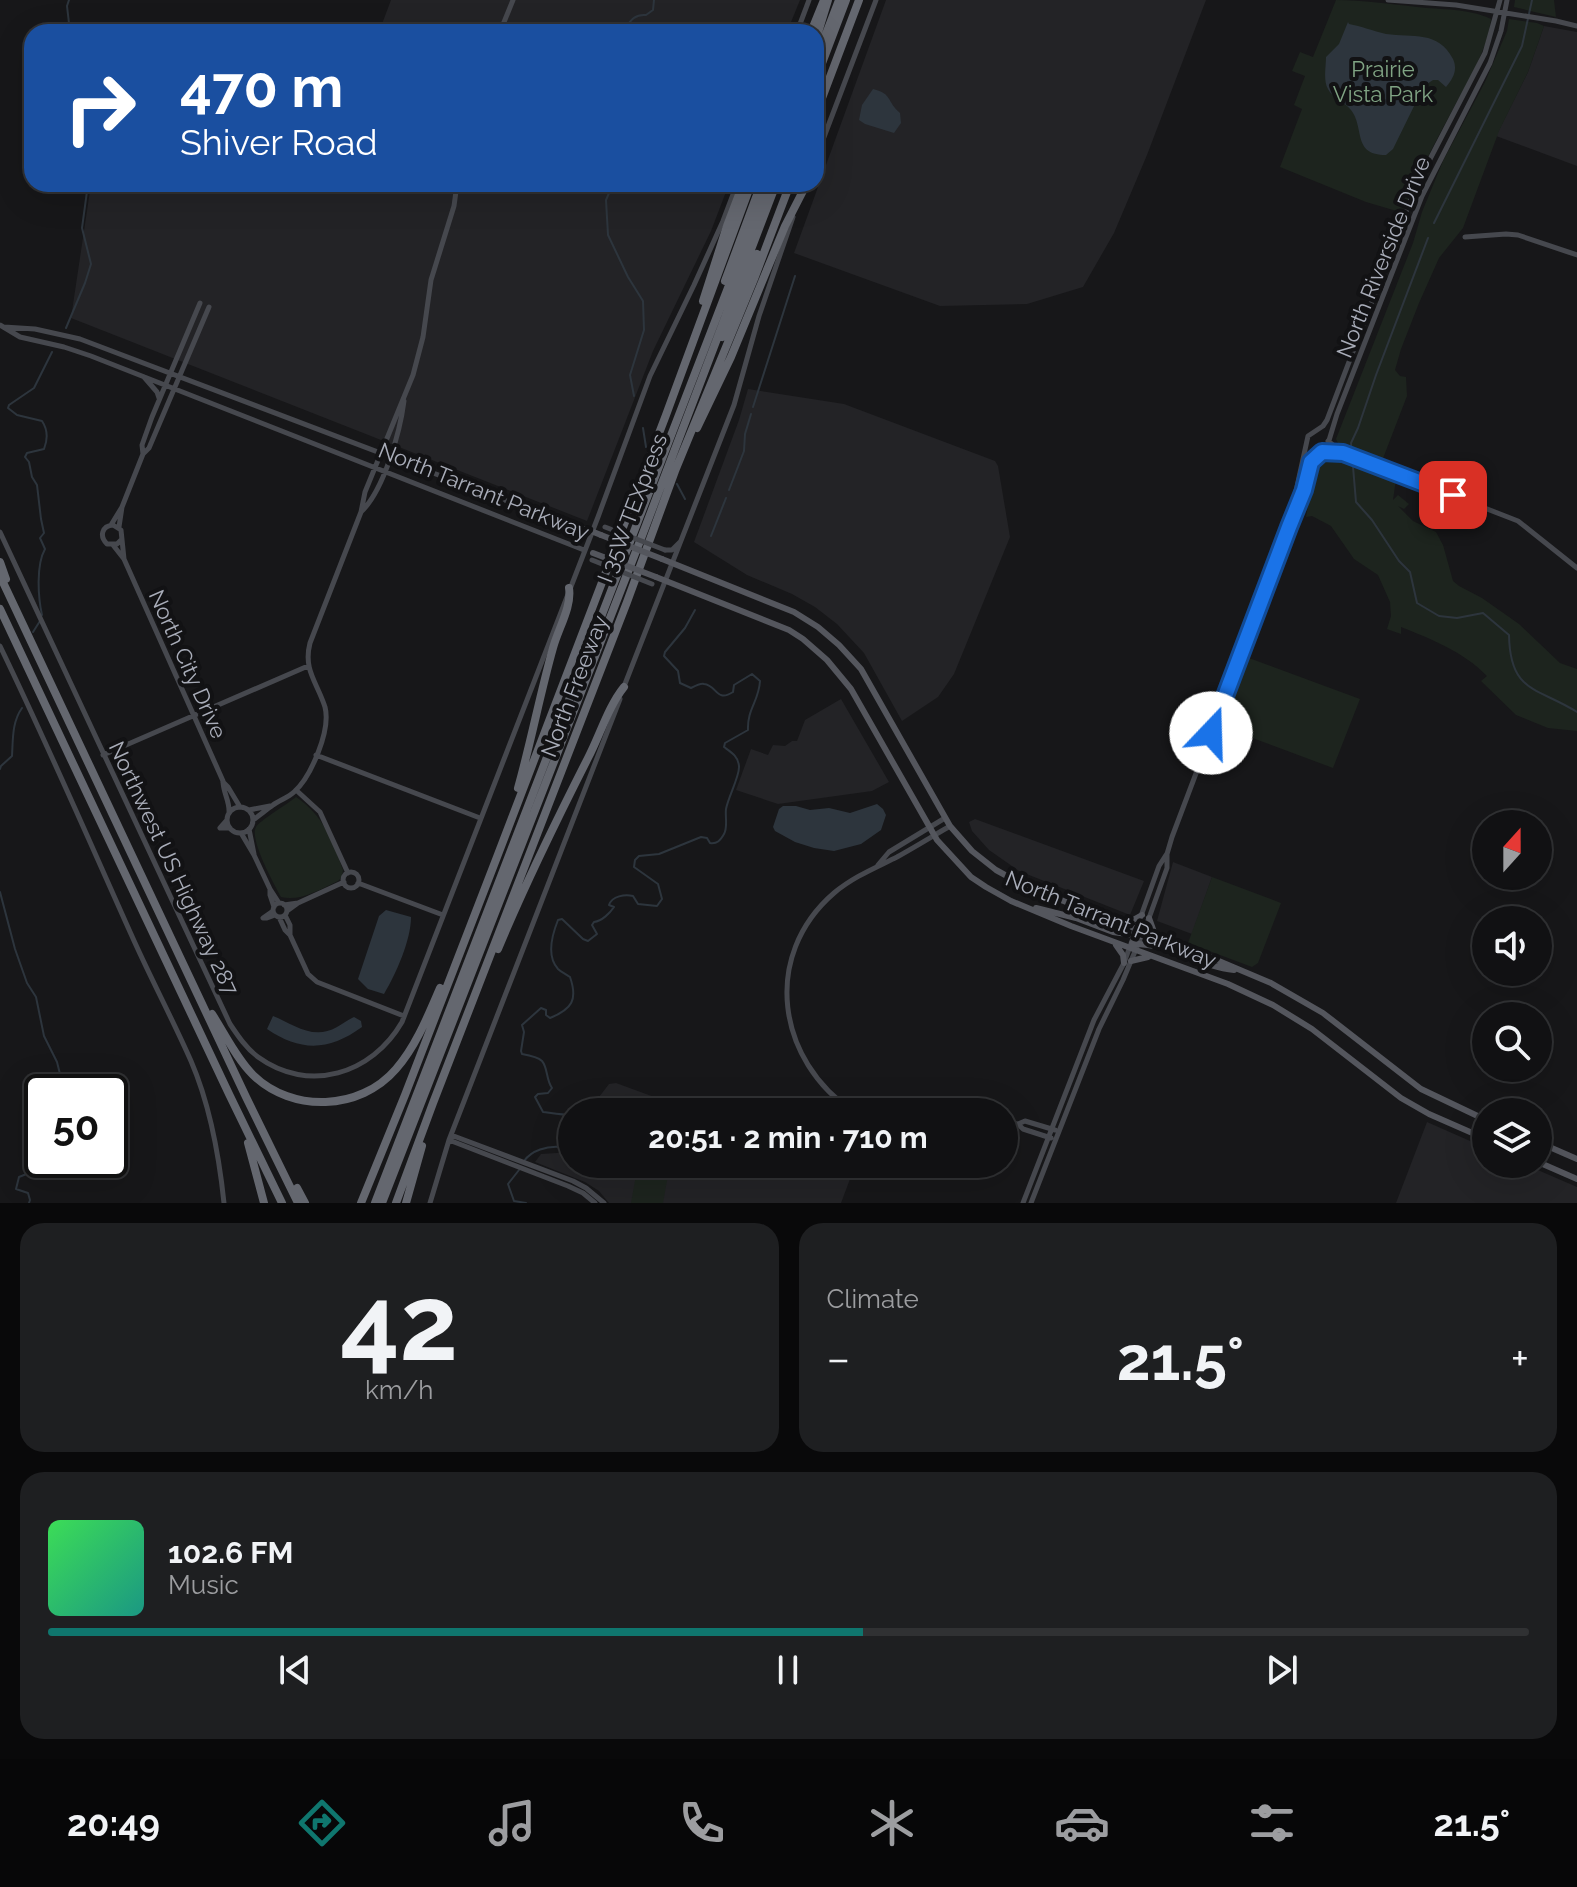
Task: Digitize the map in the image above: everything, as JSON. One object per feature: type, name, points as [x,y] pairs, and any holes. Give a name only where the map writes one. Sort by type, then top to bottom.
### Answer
[{"type":"highway","points":[[822,24],[826,0]]},
{"type":"highway","points":[[815,24],[826,0]]},
{"type":"highway","points":[[824,39],[839,0]]},
{"type":"highway","points":[[824,58],[846,0]]},
{"type":"highway","points":[[824,77],[842,29],[858,0]]},
{"type":"highway","points":[[824,92],[858,0]]},
{"type":"highway","points":[[666,415],[667,401],[740,192]]},
{"type":"highway","name":"North Freeway","points":[[361,1203],[497,857],[748,192]]},
{"type":"highway","points":[[688,391],[687,382],[758,192]]},
{"type":"highway","name":"I 35W TEXpress","points":[[375,1203],[765,192]]},
{"type":"highway","name":"I 35W TEXpress","points":[[382,1203],[773,192]]},
{"type":"highway","points":[[700,380],[705,375],[784,192]]},
{"type":"highway","name":"North Freeway","points":[[396,1203],[675,471],[754,279],[784,192]]},
{"type":"highway","points":[[675,471],[731,357],[802,192]]},
{"type":"highway","points":[[0,562],[15,610]]},
{"type":"highway","points":[[0,576],[298,1203]]},
{"type":"highway","points":[[497,857],[497,846],[533,735],[554,644],[571,597],[569,588]]},
{"type":"highway","points":[[0,609],[282,1203]]},
{"type":"highway","points":[[467,1014],[473,1009],[547,839],[624,687]]},
{"type":"highway","points":[[192,982],[244,1065],[268,1086],[309,1102],[326,1103],[358,1096],[394,1073],[413,1045],[453,959],[476,899],[482,893]]},
{"type":"highway","points":[[237,1079],[305,1203]]},
{"type":"highway","points":[[229,1094],[253,1154],[264,1203]]},
{"type":"highway","points":[[406,1203],[434,1110],[433,1103]]},
{"type":"main road","points":[[503,24],[513,0]]},
{"type":"main road","points":[[800,24],[809,0]]},
{"type":"main road","points":[[824,137],[876,0]]},
{"type":"main road","points":[[1388,0],[1456,5],[1577,26]]},
{"type":"main road","name":"North Riverside Drive","points":[[1317,431],[1327,420],[1415,188],[1479,68],[1490,41],[1500,0]]},
{"type":"main road","name":"North Riverside Drive","points":[[1328,440],[1422,196],[1490,63],[1507,0]]},
{"type":"main road","points":[[403,1019],[317,982],[308,974],[285,930],[254,855],[240,833],[230,828],[227,820],[232,810],[271,806],[292,794],[305,780],[316,755],[326,724],[326,711],[306,656],[361,512],[374,467],[419,356],[431,280],[452,215],[456,192]]},
{"type":"main road","name":"North Freeway","points":[[403,1019],[650,376],[734,192]]},
{"type":"main road","points":[[430,1203],[450,1138],[734,405],[759,316],[803,192]]},
{"type":"main road","points":[[1465,237],[1518,235],[1577,255]]},
{"type":"main road","points":[[143,454],[142,445],[159,398],[200,303]]},
{"type":"main road","points":[[122,507],[121,540],[113,545],[104,542],[104,529],[111,525],[122,507],[209,307]]},
{"type":"main road","name":"North Tarrant Parkway","points":[[2,326],[55,332],[80,339],[591,531],[794,612],[839,645],[861,669],[950,826],[983,861],[1027,887],[1271,983],[1323,1013],[1421,1089],[1472,1113]]},
{"type":"main road","name":"North Tarrant Parkway","points":[[2,326],[20,337],[64,347],[174,388],[585,550],[592,557],[654,581],[665,581],[777,625],[803,639],[827,660],[851,689],[934,836],[965,871],[999,895],[1110,940],[1134,946],[1151,956],[1228,984],[1273,1005],[1312,1029],[1401,1098],[1472,1133]]},
{"type":"main road","points":[[144,377],[159,398]]},
{"type":"main road","points":[[361,512],[373,498],[385,471],[400,426],[405,396]]},
{"type":"main road","points":[[1289,527],[1310,434],[1317,431],[1325,434],[1343,453]]},
{"type":"main road","points":[[1031,1203],[1099,1029],[1167,868],[1167,854],[1177,823],[1304,490],[1311,462],[1327,447],[1328,440]]},
{"type":"main road","points":[[1307,443],[1311,451],[1343,453],[1518,521],[1577,568]]},
{"type":"main road","points":[[598,517],[605,527],[665,550],[672,550],[683,539]]},
{"type":"main road","points":[[111,525],[119,527]]},
{"type":"main road","name":"Northwest US Highway 287","points":[[0,532],[230,1024],[242,1042],[259,1057],[281,1069],[305,1075],[327,1075],[348,1070],[382,1050],[403,1019]]},
{"type":"main road","name":"North City Drive","points":[[121,540],[124,559]]},
{"type":"main road","name":"North City Drive","points":[[113,545],[124,559],[223,781],[241,807]]},
{"type":"main road","points":[[580,562],[592,557]]},
{"type":"main road","points":[[654,581],[661,593]]},
{"type":"main road","points":[[803,639],[814,624]]},
{"type":"main road","points":[[0,646],[191,1061],[211,1126],[224,1203]]},
{"type":"main road","points":[[103,755],[308,666]]},
{"type":"main road","points":[[316,755],[480,818]]},
{"type":"main road","name":"North City Drive","points":[[223,781],[229,813]]},
{"type":"main road","points":[[296,790],[320,812],[348,873]]},
{"type":"main road","points":[[254,855],[249,829],[253,820],[271,806]]},
{"type":"main road","points":[[249,810],[253,820]]},
{"type":"main road","points":[[877,865],[889,852],[945,818]]},
{"type":"main road","points":[[834,1098],[822,1087],[803,1058],[791,1027],[787,1003],[794,953],[810,919],[842,887],[950,826]]},
{"type":"main road","points":[[240,833],[249,829]]},
{"type":"main road","points":[[353,872],[358,883],[347,886],[344,875],[353,872]]},
{"type":"main road","points":[[999,895],[1009,878]]},
{"type":"main road","points":[[279,910],[344,882]]},
{"type":"main road","points":[[358,883],[443,915]]},
{"type":"main road","points":[[1029,908],[1076,918],[1113,932],[1139,933]]},
{"type":"main road","points":[[1117,922],[1145,916]]},
{"type":"main road","points":[[1145,916],[1161,939]]},
{"type":"main road","points":[[1110,940],[1128,962]]},
{"type":"main road","points":[[1134,946],[1161,947],[1224,969],[1242,971]]},
{"type":"main road","points":[[1023,1203],[1094,1020],[1128,962],[1151,956]]},
{"type":"main road","points":[[1055,1140],[1023,1129],[1018,1124],[1025,1121],[1059,1132]]},
{"type":"main road","points":[[450,1138],[552,1177],[573,1181],[599,1202]]},
{"type":"main road","points":[[1552,1148],[1577,1159]]},
{"type":"main road","points":[[1552,1168],[1577,1179]]},
{"type":"shaded area","points":[[391,0],[800,0],[790,24],[382,24]]},
{"type":"shaded area","points":[[886,0],[1206,0],[1114,233],[1083,287],[1027,304],[940,306],[794,253],[816,192],[824,192],[824,170]]},
{"type":"shaded area","points":[[1348,22],[1386,34],[1432,39],[1440,43],[1453,59],[1455,67],[1451,81],[1446,87],[1438,80],[1427,84],[1393,149],[1386,155],[1375,154],[1364,146],[1351,110],[1326,85],[1326,57],[1339,44]]},
{"type":"shaded area","points":[[1544,26],[1577,32],[1577,166],[1496,136],[1528,72]]},
{"type":"shaded area","points":[[873,89],[887,96],[900,113],[901,123],[894,133],[859,120],[862,105]]},
{"type":"shaded area","points":[[90,192],[726,192],[711,231],[653,351],[587,521],[71,318]]},
{"type":"shaded area","points":[[748,389],[844,404],[995,461],[998,466],[1010,537],[954,674],[938,697],[902,721],[864,653],[837,624],[815,607],[747,575],[694,542]]},
{"type":"shaded area","points":[[841,699],[889,782],[872,791],[778,804],[736,790],[751,749],[768,755],[773,745],[785,746],[797,741],[805,720]]},
{"type":"shaded area","points":[[877,804],[886,815],[881,830],[861,844],[834,851],[795,842],[773,827],[783,806],[810,810],[829,808],[850,813]]},
{"type":"shaded area","points":[[975,819],[1144,881],[1130,915],[1019,871],[989,850],[972,831],[969,822]]},
{"type":"shaded area","points":[[1173,862],[1212,877],[1192,934],[1157,921]]},
{"type":"shaded area","points":[[386,910],[411,917],[402,957],[384,994],[368,989],[358,979],[379,916]]},
{"type":"shaded area","points":[[273,1016],[311,1032],[328,1031],[354,1017],[361,1021],[362,1027],[338,1041],[303,1045],[279,1037],[267,1029]]},
{"type":"shaded area","points":[[616,1083],[657,1098],[598,1098],[609,1084]]},
{"type":"shaded area","points":[[1427,1122],[1472,1142],[1472,1178],[1552,1176],[1577,1187],[1577,1203],[1396,1203]]},
{"type":"shaded area","points":[[558,1153],[558,1171],[535,1162],[541,1154]]},
{"type":"shaded area","points":[[575,1178],[850,1178],[841,1203],[609,1203],[599,1191]]},
{"type":"green space","name":"Prairie Vista Park","points":[[1336,0],[1455,10],[1491,19],[1476,66],[1400,212],[1366,202],[1280,167],[1302,109],[1294,105],[1305,76],[1292,71],[1300,52],[1313,57]]},
{"type":"green space","points":[[1515,0],[1554,0],[1556,17],[1514,7]]},
{"type":"green space","points":[[1509,19],[1544,26],[1528,72],[1499,131],[1463,228],[1439,258],[1401,349],[1395,370],[1406,377],[1407,396],[1382,461],[1339,445],[1336,439],[1443,161],[1485,82],[1507,31]]},
{"type":"green space","points":[[1328,457],[1339,457],[1396,479],[1393,500],[1398,495],[1409,504],[1404,509],[1398,506],[1413,521],[1436,532],[1453,581],[1519,624],[1560,663],[1577,669],[1577,731],[1548,728],[1516,715],[1481,681],[1487,676],[1458,653],[1401,627],[1401,634],[1387,629],[1391,616],[1390,602],[1378,575],[1354,559],[1331,526],[1312,516],[1306,517],[1315,467]]},
{"type":"green space","points":[[1249,658],[1360,699],[1333,768],[1223,727]]},
{"type":"green space","points":[[296,797],[320,820],[343,870],[338,881],[310,894],[288,898],[281,897],[273,882],[259,851],[255,833],[258,824]]},
{"type":"green space","points":[[1212,877],[1281,903],[1258,963],[1252,967],[1188,943]]},
{"type":"green space","points":[[635,1178],[667,1178],[663,1203],[631,1203]]},
{"type":"waterway","points":[[69,0],[69,24]]},
{"type":"waterway","points":[[629,24],[639,15],[653,10],[654,0]]},
{"type":"waterway","points":[[1434,223],[1522,46],[1532,0]]},
{"type":"waterway","points":[[66,328],[91,264],[82,228],[87,192]]},
{"type":"waterway","points":[[610,192],[606,200],[608,235],[643,301],[644,330],[630,375],[634,396]]},
{"type":"waterway","points":[[1428,238],[1351,443],[1356,502],[1410,572],[1417,603],[1439,616],[1457,618],[1483,613],[1509,635],[1514,668],[1520,678],[1538,692],[1577,712]]},
{"type":"waterway","points":[[753,407],[795,276]]},
{"type":"waterway","points":[[42,615],[39,581],[45,549],[40,538],[44,533],[37,485],[25,457],[27,453],[44,449],[46,431],[42,421],[17,415],[8,408],[34,388],[52,352]]},
{"type":"waterway","points":[[729,490],[744,451],[751,414]]},
{"type":"waterway","points":[[643,428],[646,447]]},
{"type":"waterway","points":[[677,484],[685,499]]},
{"type":"waterway","points":[[711,536],[726,498]]},
{"type":"waterway","points":[[558,1114],[543,1112],[535,1097],[548,1093],[552,1088],[542,1061],[521,1051],[522,1025],[541,1008],[550,1018],[558,1015],[573,998],[570,977],[558,969],[552,958],[552,939],[558,920],[562,919],[588,941],[597,934],[592,925],[610,912],[614,907],[609,905],[616,898],[633,896],[638,904],[657,906],[662,899],[658,884],[634,867],[635,860],[639,856],[659,854],[701,837],[707,838],[710,843],[716,842],[725,831],[726,809],[739,766],[736,757],[724,747],[725,743],[748,730],[760,681],[752,674],[734,685],[733,692],[723,696],[708,685],[691,688],[680,683],[678,671],[664,656],[695,610]]},
{"type":"waterway","points":[[33,632],[40,621]]},
{"type":"waterway","points":[[0,769],[12,756],[15,725],[22,708]]},
{"type":"waterway","points":[[0,892],[15,949],[27,983],[36,997],[44,1036],[60,1074]]},
{"type":"waterway","points":[[524,1161],[535,1151],[558,1147]]},
{"type":"waterway","points":[[519,1170],[508,1184],[514,1201],[526,1203]]},
{"type":"waterway","points":[[24,1175],[19,1177],[16,1189],[28,1193],[29,1203]]},
{"type":"route","points":[[1211,733],[1314,458],[1322,452],[1343,453],[1453,495]]}]
